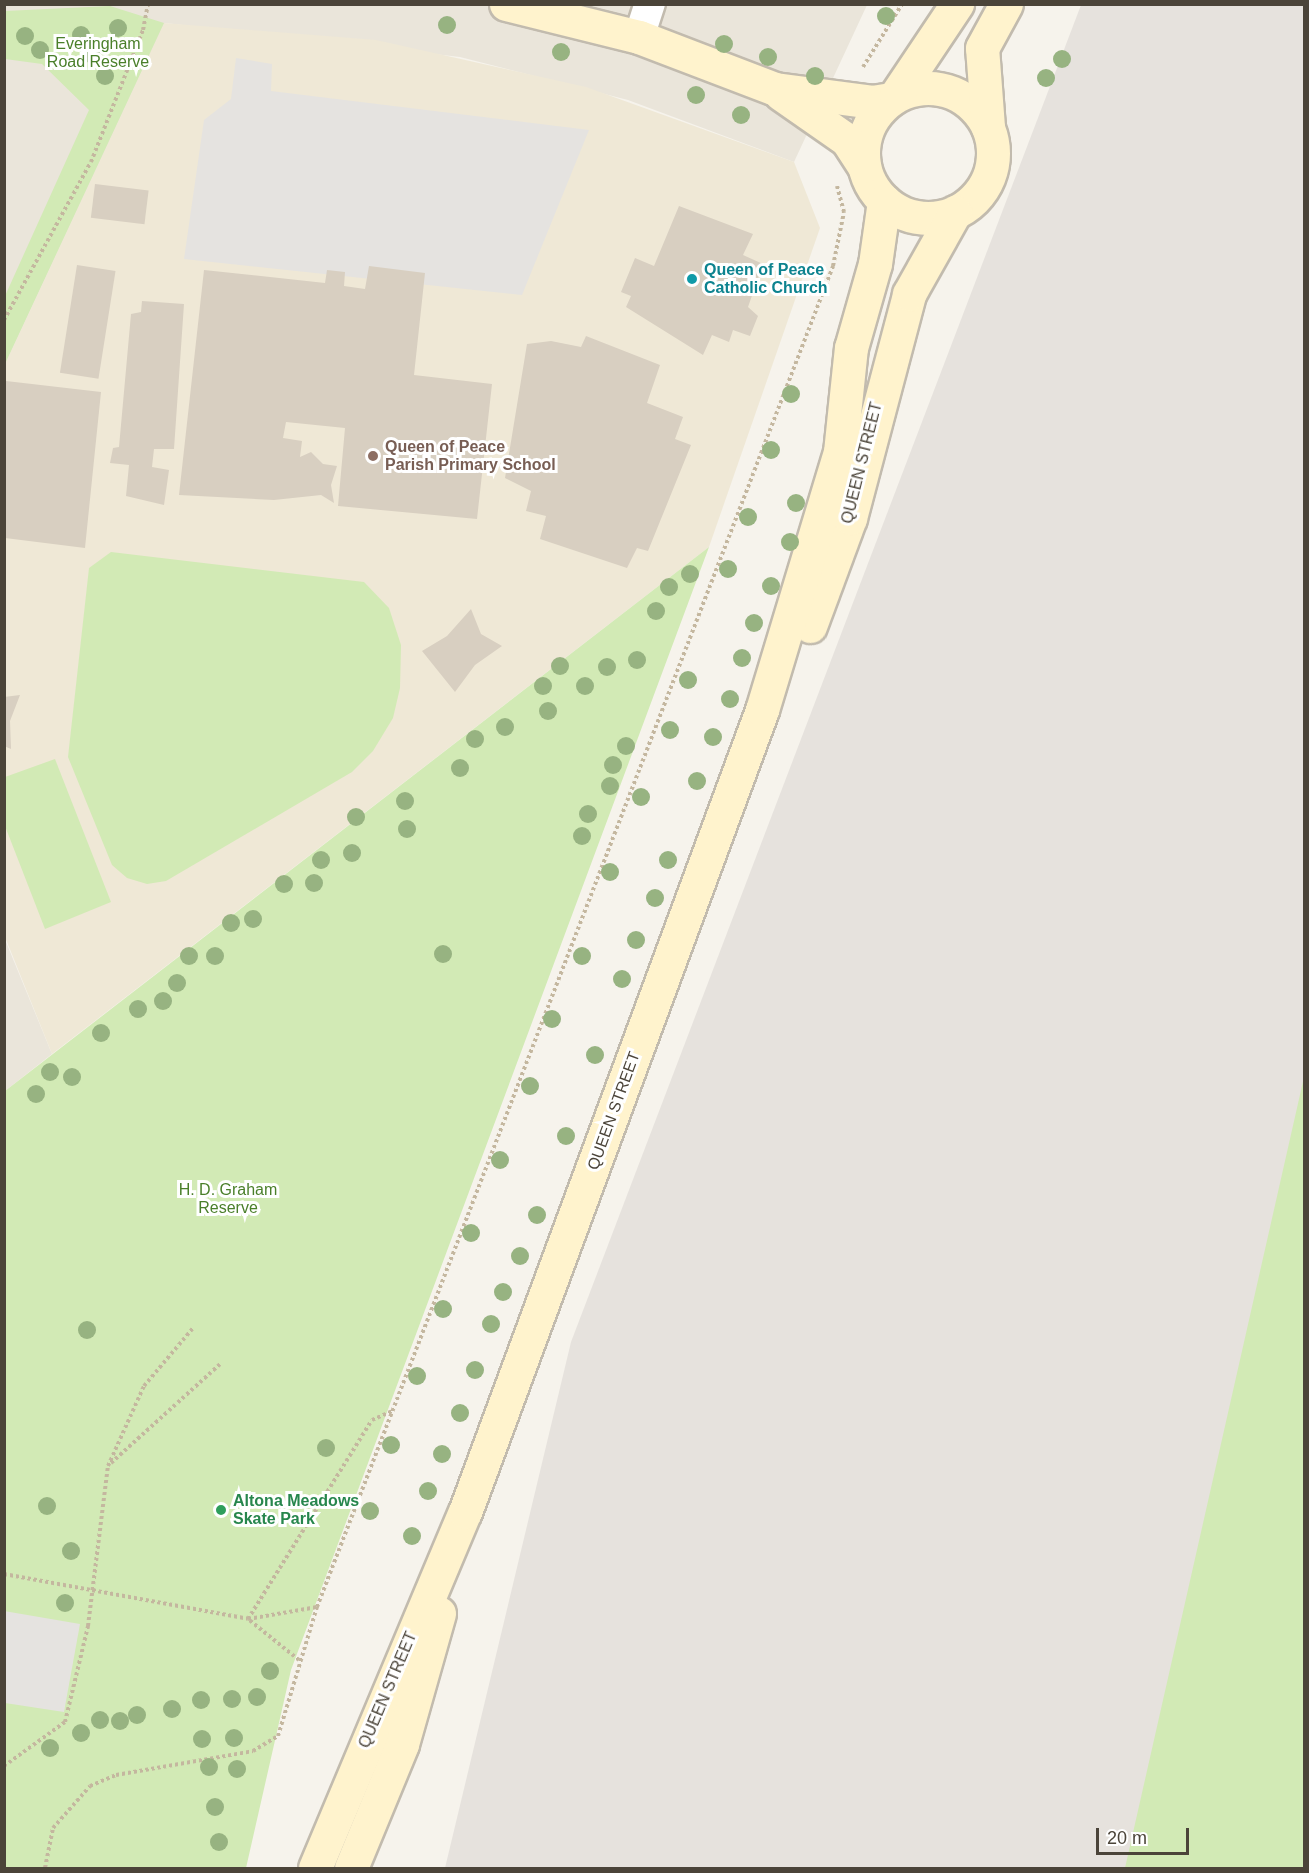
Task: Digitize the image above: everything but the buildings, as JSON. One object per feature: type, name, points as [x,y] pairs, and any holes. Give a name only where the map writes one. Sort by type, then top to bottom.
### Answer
[{"type":"main road","points":[[506,4],[639,37],[775,89],[840,99],[894,97],[936,88],[959,95],[988,127]]},
{"type":"main road","points":[[850,173],[873,117],[894,97],[957,4]]},
{"type":"main road","points":[[775,89],[847,140],[850,173],[884,201],[918,218],[955,212],[975,197],[988,176],[993,152],[988,127],[982,48],[1006,4]]},
{"type":"main road","name":"QUEEN STREET","points":[[315,1869],[465,1512],[762,710],[840,452],[851,348],[875,264],[884,201]]},
{"type":"main road","name":"QUEEN STREET","points":[[762,710],[802,650],[849,518],[909,294],[955,212]]},
{"type":"main road","name":"QUEEN STREET","points":[[351,1869],[402,1744],[465,1512]]},
{"type":"street","points":[[639,37],[650,4]]},
{"type":"path","points":[[4,320],[91,162],[143,30],[148,4]]},
{"type":"path","points":[[840,99],[902,4]]},
{"type":"path","points":[[45,1869],[53,1828],[90,1786],[116,1775],[267,1746],[279,1736],[299,1660],[317,1607],[833,266],[850,173]]},
{"type":"path","points":[[4,1766],[65,1722],[94,1589],[108,1466],[144,1386],[193,1328]]},
{"type":"path","points":[[108,1466],[220,1364]]},
{"type":"path","points":[[248,1619],[372,1420],[392,1411]]},
{"type":"path","points":[[4,1574],[94,1589],[209,1616],[248,1619],[317,1607]]},
{"type":"path","points":[[248,1619],[299,1660]]},
{"type":"shaded area","points":[[5,5],[867,5],[794,162],[628,100],[460,57],[165,23],[5,364]]},
{"type":"shaded area","points":[[1081,5],[1304,5],[1304,1868],[445,1868],[571,1342]]},
{"type":"shaded area","name":"Queen of Peace Parish Primary School","points":[[164,23],[376,40],[586,87],[794,162],[820,228],[709,547],[52,1054],[5,937],[5,364]]},
{"type":"shaded area","points":[[236,58],[272,64],[271,91],[589,130],[522,295],[184,259],[204,120],[231,99]]},
{"type":"shaded area","points":[[4,937],[52,1054],[5,1091],[4,1091]]},
{"type":"shaded area","points":[[4,1611],[80,1624],[64,1712],[5,1703]]},
{"type":"green space","name":"Everingham Road Reserve","points":[[110,6],[164,23],[5,364],[5,296],[89,110],[42,64],[5,59],[5,11]]},
{"type":"green space","name":"H. D. Graham Reserve","points":[[709,547],[291,1670],[246,1868],[5,1868],[5,1091]]},
{"type":"green space","points":[[111,552],[364,582],[389,608],[401,645],[400,688],[393,718],[373,751],[352,772],[166,881],[147,884],[127,878],[112,865],[68,757],[89,568]]},
{"type":"green space","points":[[55,759],[111,902],[45,929],[5,826],[5,777]]},
{"type":"green space","points":[[1304,1077],[1304,1868],[1125,1868]]},
{"type":"place","name":"Queen of Peace Catholic Church","points":[[692,279]]},
{"type":"place","name":"Queen of Peace Parish Primary School","points":[[373,456]]},
{"type":"place","name":"Altona Meadows Skate Park","points":[[221,1510]]}]
